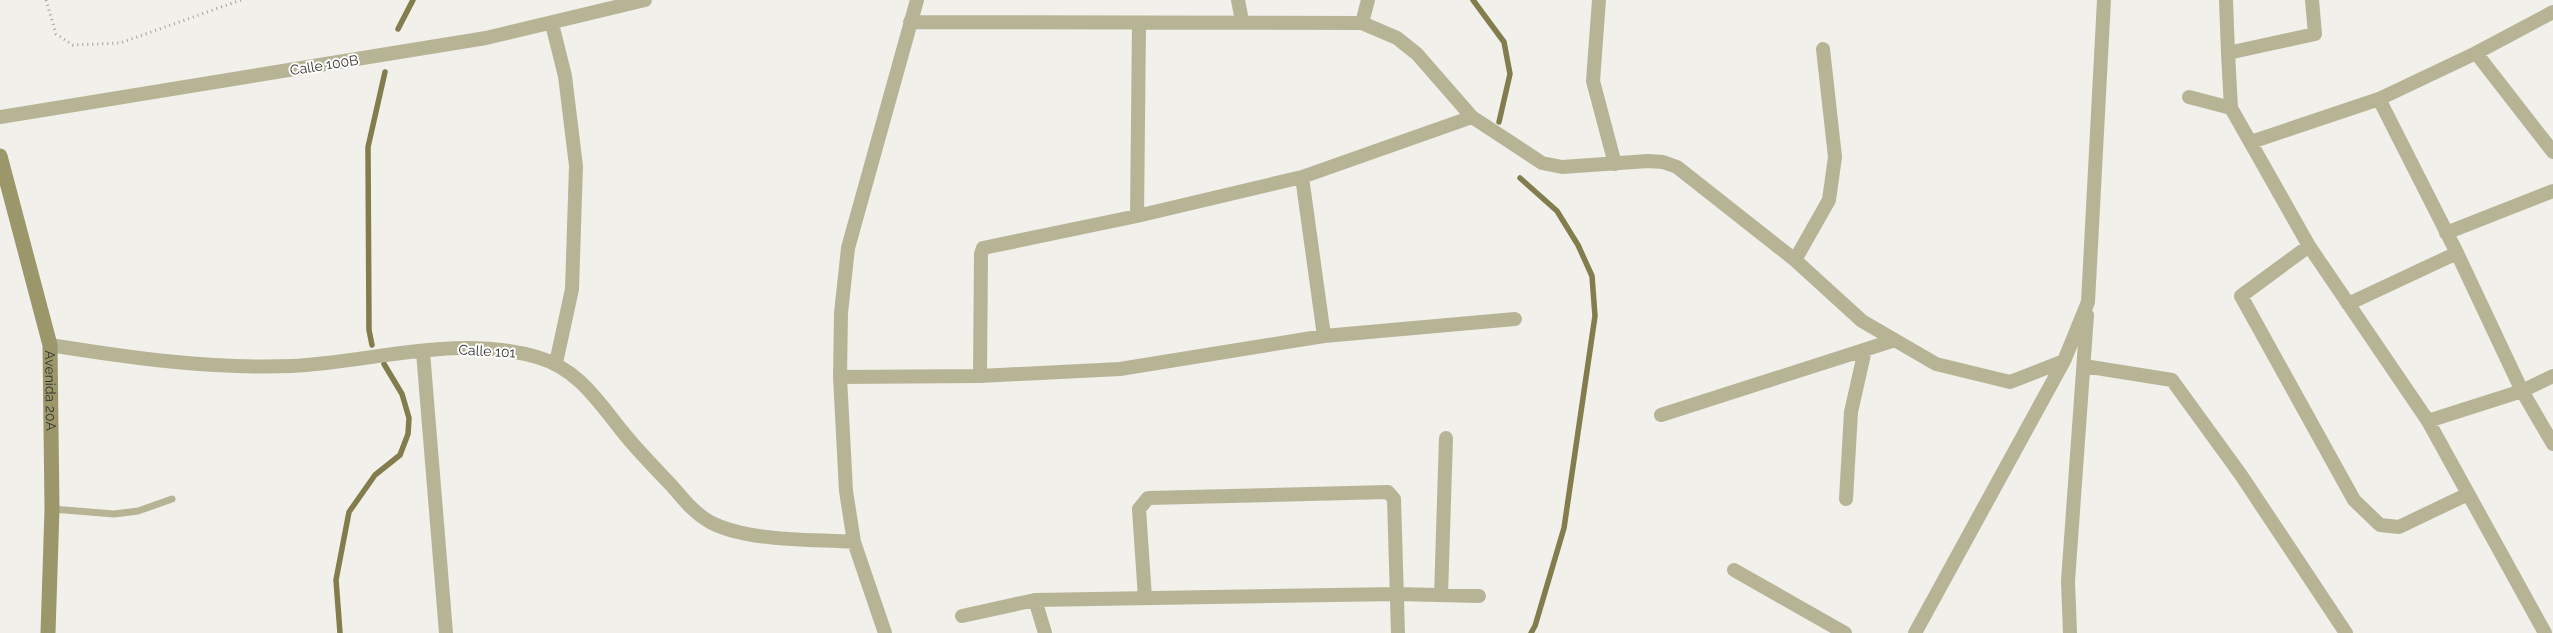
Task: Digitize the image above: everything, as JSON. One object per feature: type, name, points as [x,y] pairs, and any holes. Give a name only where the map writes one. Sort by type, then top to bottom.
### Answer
[{"type":"street","name":"Calle 100B","points":[[0,117],[486,38],[552,24],[644,0]]},
{"type":"street","points":[[885,633],[854,542],[846,491],[840,377],[841,313],[848,248],[916,0]]},
{"type":"street","points":[[1238,0],[1242,21]]},
{"type":"street","points":[[1362,23],[1368,0]]},
{"type":"street","points":[[1599,0],[1593,81],[1615,164]]},
{"type":"street","points":[[2070,633],[2068,581],[2088,302],[2104,0]]},
{"type":"street","points":[[2226,0],[2230,108],[2309,246],[2428,422],[2545,633]]},
{"type":"street","points":[[2228,53],[2315,34],[2312,0]]},
{"type":"street","points":[[2251,142],[2379,99],[2476,53],[2553,12]]},
{"type":"street","points":[[910,22],[1139,23],[1242,21],[1362,23],[1397,38],[1417,54],[1472,117],[1542,163],[1562,167],[1648,161],[1663,162],[1677,167],[1795,260],[1862,321],[1936,364],[2010,382],[2064,360]]},
{"type":"street","points":[[1138,216],[1139,23]]},
{"type":"street","points":[[552,24],[565,76],[576,166],[572,289],[556,364]]},
{"type":"street","points":[[1795,260],[1829,200],[1835,157],[1823,49]]},
{"type":"street","points":[[2476,53],[2553,152]]},
{"type":"street","points":[[2189,97],[2230,108]]},
{"type":"street","points":[[2379,99],[2457,253],[2522,391],[2553,444]]},
{"type":"street","points":[[980,376],[981,254],[984,248],[1138,216],[1302,177],[1472,117]]},
{"type":"street","name":"Avenida 20A","points":[[0,156],[50,345],[52,509],[48,633]]},
{"type":"street","points":[[1302,177],[1324,336]]},
{"type":"street","points":[[2446,233],[2553,191]]},
{"type":"street","points":[[2309,246],[2241,296],[2354,500],[2380,525],[2399,527],[2468,494]]},
{"type":"street","points":[[2348,304],[2457,253]]},
{"type":"street","points":[[1915,633],[2064,360],[2088,302]]},
{"type":"street","points":[[840,377],[980,376],[1120,370],[1324,336],[1515,319]]},
{"type":"street","points":[[1661,415],[1895,340]]},
{"type":"street","name":"Calle 101","points":[[50,345],[126,358],[192,365],[244,366],[294,366],[474,348],[506,350],[556,364],[574,374],[590,389],[623,432],[687,504],[712,522],[734,531],[761,535],[854,542]]},
{"type":"street","points":[[1846,499],[1852,412],[1865,350]]},
{"type":"street","points":[[424,352],[446,633]]},
{"type":"street","points":[[2084,366],[2172,380],[2241,475],[2346,633]]},
{"type":"street","points":[[2428,422],[2522,391],[2553,376]]},
{"type":"street","points":[[1441,595],[1446,438]]},
{"type":"street","points":[[1145,598],[1139,509],[1148,498],[1388,492],[1394,499],[1398,633]]},
{"type":"street","points":[[1734,570],[1845,633]]},
{"type":"street","points":[[962,616],[1036,600],[1397,594],[1479,596]]},
{"type":"street","points":[[1036,600],[1045,633]]},
{"type":"lane","points":[[52,509],[114,514],[138,511],[172,499]]},
{"type":"path","points":[[46,0],[56,34],[73,45],[120,43],[241,0]]},
{"type":"waterway","points":[[398,29],[413,0]]},
{"type":"waterway","points":[[1473,0],[1504,42],[1510,74],[1499,122]]},
{"type":"waterway","points":[[372,345],[369,330],[368,147],[385,72]]},
{"type":"waterway","points":[[1520,178],[1557,211],[1578,245],[1592,276],[1595,316],[1564,528],[1535,626],[1531,633]]},
{"type":"waterway","points":[[340,633],[336,580],[349,512],[375,475],[400,455],[408,434],[409,418],[402,394],[384,364]]}]
